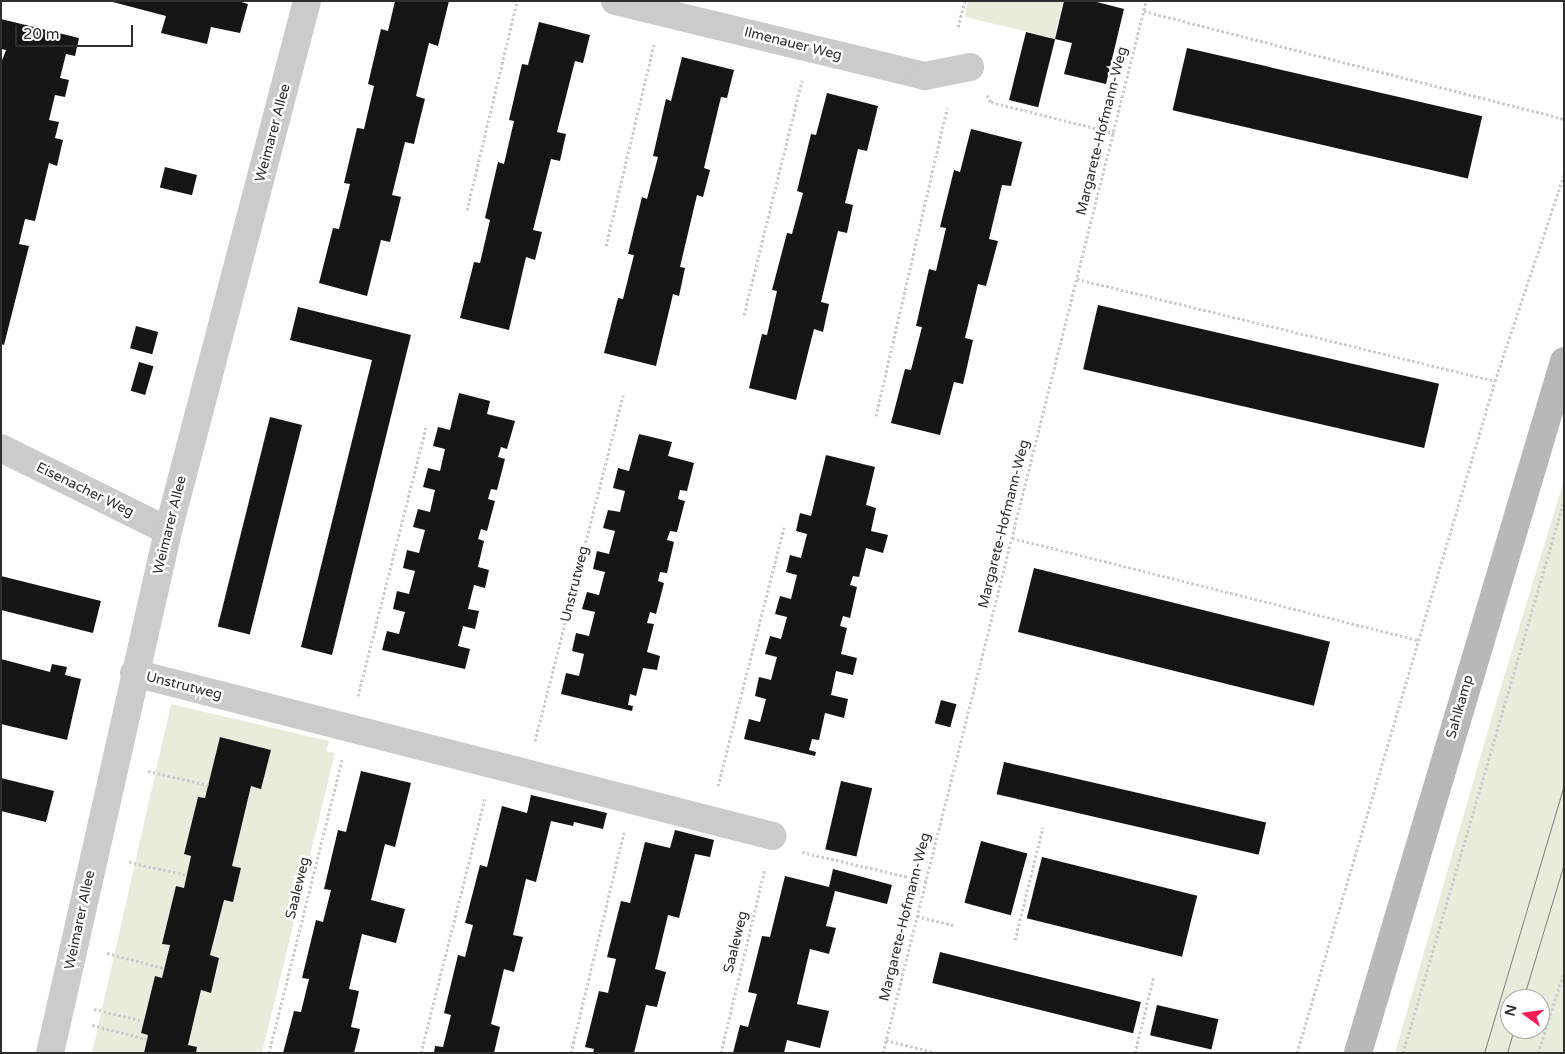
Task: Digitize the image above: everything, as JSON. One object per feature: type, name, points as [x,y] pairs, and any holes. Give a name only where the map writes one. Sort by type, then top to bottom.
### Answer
[{"type":"street","name":"Weimarer Allee","points":[[50,1053],[134,673],[168,531],[307,1]]},
{"type":"street","name":"Ilmenauer Weg","points":[[615,1],[925,76],[963,68]]},
{"type":"street","name":"Sahlkamp","points":[[1358,1053],[1564,361]]},
{"type":"street","name":"Eisenacher Weg","points":[[1,448],[168,531]]},
{"type":"street","name":"Unstrutweg","points":[[134,673],[773,836]]},
{"type":"path","points":[[467,210],[517,1]]},
{"type":"path","points":[[958,27],[965,1]]},
{"type":"path","name":"Margarete-Hofmann-Weg","points":[[883,1053],[1146,1]]},
{"type":"path","points":[[1144,11],[1564,119]]},
{"type":"path","points":[[606,246],[662,12]]},
{"type":"path","points":[[744,316],[810,48]]},
{"type":"path","points":[[963,68],[991,102],[1114,133]]},
{"type":"path","points":[[876,416],[963,68]]},
{"type":"path","points":[[1297,1053],[1495,380],[1564,175]]},
{"type":"path","points":[[1077,279],[1495,380]]},
{"type":"path","name":"Unstrutweg","points":[[527,773],[623,395]]},
{"type":"path","points":[[350,728],[426,427]]},
{"type":"path","points":[[1404,1053],[1564,501]]},
{"type":"path","points":[[709,820],[784,527]]},
{"type":"path","points":[[1012,538],[1417,640]]},
{"type":"path","name":"Saaleweg","points":[[269,1053],[350,728]]},
{"type":"path","points":[[422,1053],[494,765]]},
{"type":"path","points":[[143,770],[208,785]]},
{"type":"path","points":[[571,1053],[632,800]]},
{"type":"path","points":[[1015,940],[1043,828]]},
{"type":"path","points":[[773,836],[802,851],[926,881]]},
{"type":"path","name":"Saaleweg","points":[[720,1053],[773,836]]},
{"type":"path","points":[[123,861],[187,875]]},
{"type":"path","points":[[917,916],[956,926]]},
{"type":"path","points":[[103,952],[164,968]]},
{"type":"path","points":[[1538,1053],[1564,972]]},
{"type":"path","points":[[1135,1053],[1154,975]]},
{"type":"path","points":[[91,1008],[144,1021]]},
{"type":"path","points":[[88,1024],[147,1039]]},
{"type":"path","points":[[886,1040],[937,1053]]},
{"type":"green space","points":[[968,1],[1063,1],[1054,38],[965,17]]},
{"type":"green space","points":[[1564,480],[1564,1053],[1395,1053],[1491,720]]},
{"type":"green space","points":[[171,704],[329,741],[326,751],[335,753],[262,1053],[196,1053],[197,1047],[188,1045],[201,990],[211,992],[219,958],[210,955],[224,900],[233,902],[241,869],[232,866],[251,786],[261,788],[271,750],[220,737],[205,798],[198,797],[184,854],[191,856],[184,888],[176,886],[162,943],[170,945],[162,978],[155,977],[141,1033],[148,1035],[144,1053],[92,1053]]},
{"type":"building","points":[[109,1],[238,1],[248,4],[240,33],[211,27],[207,44],[161,33],[166,16]]},
{"type":"building","points":[[395,1],[449,1],[438,46],[429,43],[416,96],[425,99],[414,144],[405,142],[392,195],[401,197],[390,242],[381,240],[367,296],[319,283],[333,228],[339,229],[350,184],[344,183],[357,128],[364,129],[374,86],[368,84],[381,29],[388,31]]},
{"type":"building","points":[[1064,1],[1093,1],[1124,9],[1106,84],[1064,74],[1072,43],[1055,39]]},
{"type":"building","points":[[1,19],[79,38],[75,56],[66,54],[60,78],[69,80],[65,97],[55,95],[49,120],[59,122],[55,138],[63,140],[57,166],[49,163],[35,221],[25,219],[19,244],[29,246],[4,345],[1,344],[1,63],[6,50],[1,49]]},
{"type":"building","points":[[539,22],[590,35],[583,63],[575,61],[557,132],[566,134],[560,161],[551,159],[533,230],[542,232],[535,260],[526,257],[509,330],[460,318],[474,262],[480,263],[490,220],[485,218],[498,162],[504,164],[514,121],[509,120],[522,64],[528,65]]},
{"type":"building","points":[[1026,32],[1055,39],[1038,107],[1009,100]]},
{"type":"building","points":[[1187,48],[1482,116],[1468,179],[1173,110]]},
{"type":"building","points":[[682,57],[734,70],[727,98],[721,97],[704,168],[710,170],[703,197],[697,195],[680,267],[685,268],[679,296],[673,294],[656,366],[604,353],[618,298],[623,299],[634,255],[628,254],[642,197],[647,199],[658,157],[653,156],[666,99],[671,101]]},
{"type":"building","points":[[827,93],[878,106],[867,151],[858,149],[845,203],[853,205],[847,233],[838,231],[821,302],[829,304],[823,332],[814,329],[796,400],[749,388],[762,334],[767,335],[777,291],[772,290],[787,233],[792,234],[803,193],[797,191],[811,134],[816,135]]},
{"type":"building","points":[[971,129],[1022,142],[1011,186],[1002,185],[989,239],[998,241],[986,286],[978,284],[965,338],[973,340],[963,384],[954,382],[940,435],[891,423],[905,369],[911,370],[922,327],[916,326],[929,269],[936,271],[946,228],[940,227],[954,170],[960,172]]},
{"type":"building","points":[[165,167],[197,175],[192,195],[160,187]]},
{"type":"building","points":[[1098,305],[1439,384],[1424,448],[1083,369]]},
{"type":"building","points":[[298,307],[411,335],[332,655],[301,647],[372,360],[290,340]]},
{"type":"building","points":[[136,326],[158,332],[152,354],[130,348]]},
{"type":"building","points":[[139,362],[153,366],[145,395],[131,391]]},
{"type":"building","points":[[459,393],[490,401],[487,414],[515,421],[507,449],[501,447],[498,457],[505,459],[497,490],[491,489],[488,499],[495,501],[487,531],[481,529],[478,539],[484,541],[478,567],[489,570],[485,588],[474,585],[468,609],[479,611],[475,629],[463,626],[458,646],[470,649],[465,669],[382,650],[387,631],[399,634],[405,612],[393,609],[397,591],[409,594],[415,571],[403,568],[407,550],[419,553],[425,530],[413,527],[418,509],[430,512],[435,490],[423,487],[428,468],[440,471],[445,449],[433,446],[438,427],[450,430]]},
{"type":"building","points":[[270,417],[302,425],[250,635],[218,627]]},
{"type":"building","points":[[639,434],[672,442],[668,456],[694,463],[687,491],[680,490],[678,499],[685,501],[677,532],[670,531],[667,540],[674,542],[667,573],[660,572],[658,581],[664,583],[656,614],[650,612],[647,623],[654,624],[647,652],[660,656],[657,670],[643,668],[636,696],[630,694],[628,705],[633,706],[632,711],[561,694],[566,673],[579,676],[584,654],[572,651],[576,633],[589,636],[595,612],[582,609],[587,592],[599,595],[605,572],[593,569],[597,551],[609,554],[615,531],[603,528],[608,510],[620,512],[625,491],[613,488],[618,468],[629,471]]},
{"type":"building","points":[[826,455],[875,467],[866,505],[876,508],[871,531],[888,535],[883,553],[866,548],[859,577],[853,576],[850,585],[857,587],[850,618],[843,616],[840,626],[847,628],[841,654],[857,658],[853,675],[836,671],[831,695],[848,699],[844,718],[825,713],[819,740],[812,739],[809,750],[816,752],[815,756],[744,739],[749,719],[760,722],[766,699],[755,696],[759,677],[771,680],[777,657],[765,654],[770,636],[781,639],[787,617],[775,614],[780,596],[791,599],[797,575],[786,572],[790,555],[801,558],[807,534],[796,531],[800,513],[811,516]]},
{"type":"building","points":[[1034,568],[1330,642],[1314,706],[1018,632]]},
{"type":"building","points":[[1,576],[101,601],[93,633],[1,610]]},
{"type":"building","points":[[1,659],[50,672],[52,664],[67,667],[65,675],[81,679],[67,740],[1,724]]},
{"type":"building","points":[[941,700],[956,704],[950,727],[935,723]]},
{"type":"building","points":[[220,737],[271,750],[261,789],[251,786],[232,866],[241,868],[233,902],[224,900],[210,955],[219,958],[211,993],[201,990],[188,1045],[197,1047],[196,1053],[144,1053],[148,1035],[141,1033],[155,976],[162,978],[170,945],[162,944],[176,886],[184,888],[191,856],[184,854],[198,797],[205,798]]},
{"type":"building","points":[[1004,762],[1266,823],[1259,855],[997,794]]},
{"type":"building","points":[[361,771],[411,783],[395,847],[385,844],[371,900],[405,909],[396,943],[362,934],[349,989],[359,991],[351,1027],[360,1029],[354,1053],[283,1053],[294,1011],[301,1012],[309,979],[302,978],[316,920],[323,922],[331,890],[324,889],[338,830],[346,832]]},
{"type":"building","points":[[1,778],[54,791],[46,822],[1,811]]},
{"type":"building","points":[[841,781],[872,788],[856,856],[825,849]]},
{"type":"building","points":[[531,795],[607,813],[603,829],[574,822],[573,826],[551,821],[536,882],[526,879],[513,935],[523,937],[514,972],[504,969],[491,1024],[500,1027],[494,1053],[434,1053],[435,1046],[443,1047],[451,1015],[444,1013],[458,955],[465,957],[473,925],[465,923],[480,865],[487,867],[502,806],[527,813]]},
{"type":"building","points":[[675,830],[714,840],[710,857],[695,854],[679,918],[668,915],[655,969],[666,972],[657,1007],[646,1005],[634,1053],[593,1053],[594,1049],[585,1047],[599,991],[608,993],[616,959],[607,957],[621,901],[630,903],[645,842],[670,848]]},
{"type":"building","points":[[981,841],[1027,853],[1011,915],[964,903]]},
{"type":"building","points":[[1042,857],[1197,896],[1182,957],[1027,918]]},
{"type":"building","points":[[833,869],[892,885],[887,904],[835,891],[826,926],[836,928],[829,954],[810,949],[797,1004],[829,1011],[820,1048],[787,1040],[784,1053],[733,1053],[740,1025],[748,1027],[757,994],[748,992],[762,936],[770,937],[785,876],[829,887]]},
{"type":"building","points":[[940,952],[1141,1002],[1133,1033],[932,983]]},
{"type":"building","points":[[1157,1005],[1218,1019],[1211,1049],[1150,1035]]},
{"type":"tram line","points":[[1484,1053],[1564,784]]},
{"type":"tram line","points":[[1526,989],[1564,863]]},
{"type":"tram line","points":[[1507,1053],[1511,1039]]}]
